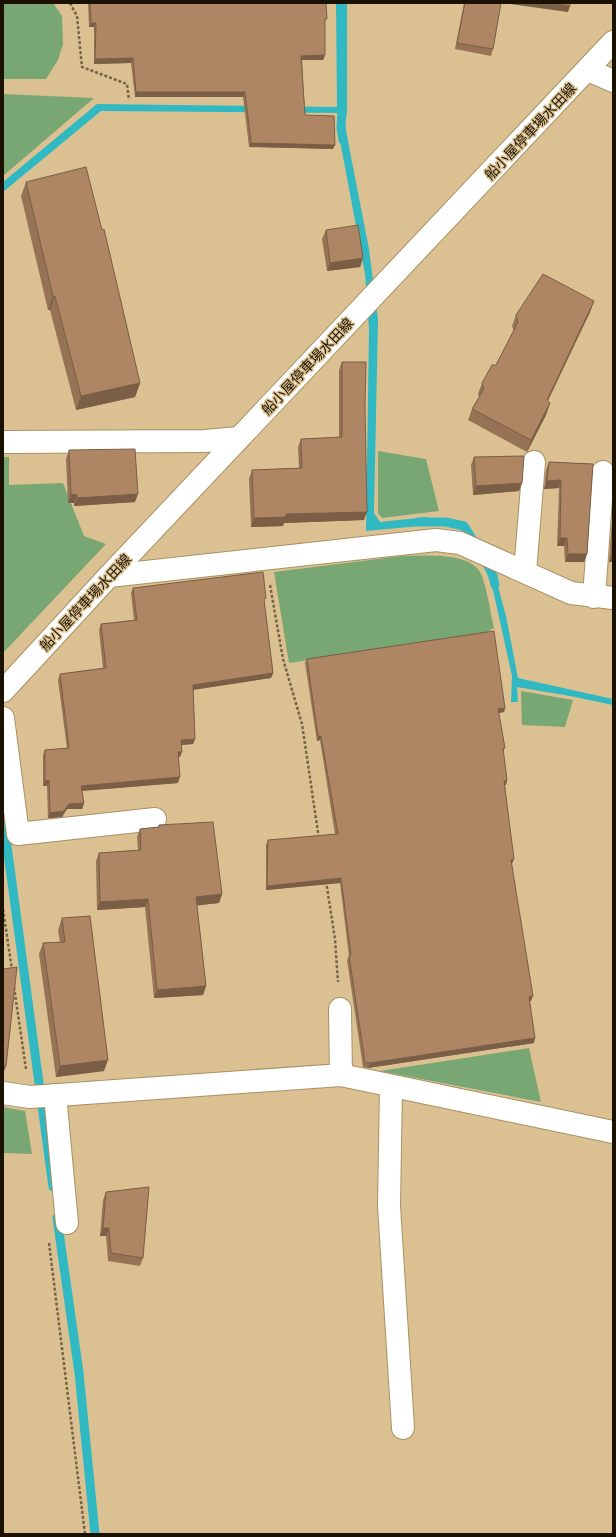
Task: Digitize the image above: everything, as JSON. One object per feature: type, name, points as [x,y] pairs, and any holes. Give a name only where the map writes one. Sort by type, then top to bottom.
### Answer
[{"type":"street","name":"船小屋停車場水田線","points":[[3,691],[109,576],[613,42]]},
{"type":"street","points":[[588,70],[613,81]]},
{"type":"street","points":[[3,442],[205,441],[239,438]]},
{"type":"street","points":[[525,572],[534,462]]},
{"type":"street","points":[[109,576],[436,540],[460,543],[571,594],[604,598],[603,472]]},
{"type":"street","points":[[3,718],[18,834],[155,819]]},
{"type":"street","points":[[340,1009],[342,1075]]},
{"type":"street","points":[[3,1094],[30,1097],[342,1075],[613,1132]]},
{"type":"street","points":[[391,1086],[389,1206],[402,1428]]},
{"type":"street","points":[[56,1095],[68,1223]]},
{"type":"path","points":[[70,3],[77,16],[82,67],[127,84],[129,100]]},
{"type":"path","points":[[265,559],[283,659],[302,724],[320,847]]},
{"type":"path","points":[[325,878],[335,939],[340,1009]]},
{"type":"path","points":[[3,909],[12,972]]},
{"type":"path","points":[[13,980],[30,1097]]},
{"type":"path","points":[[48,1238],[85,1534]]},
{"type":"green space","points":[[3,3],[53,3],[62,16],[63,44],[58,60],[46,79],[3,79]]},
{"type":"green space","points":[[3,94],[94,98],[3,176]]},
{"type":"green space","points":[[378,451],[426,459],[439,511],[382,518],[378,513]]},
{"type":"green space","points":[[3,457],[9,457],[9,485],[63,483],[84,536],[106,544],[3,653]]},
{"type":"green space","points":[[402,556],[447,557],[469,562],[477,568],[484,582],[494,628],[484,634],[289,663],[274,572]]},
{"type":"green space","points":[[521,691],[573,700],[565,727],[522,725]]},
{"type":"green space","points":[[529,1048],[541,1102],[380,1071]]},
{"type":"green space","points":[[3,1107],[25,1111],[32,1154],[3,1153]]},
{"type":"water","points":[[336,3],[347,3],[347,115],[345,116],[343,113],[101,111],[3,192],[3,182],[97,104],[337,107]]},
{"type":"water","points":[[345,126],[369,249],[378,319],[374,513],[380,522],[427,517],[431,525],[366,531],[369,329],[365,274],[338,130]]},
{"type":"water","points":[[494,572],[506,616],[518,678],[613,699],[613,705],[517,687],[518,702],[511,702],[512,676],[493,590],[488,576]]},
{"type":"building","points":[[90,3],[326,3],[327,19],[325,19],[325,55],[301,56],[305,115],[334,116],[335,145],[251,143],[245,92],[136,92],[133,58],[95,59],[96,23],[91,23]]},
{"type":"building","points":[[465,3],[501,3],[493,49],[457,43]]},
{"type":"building","points":[[550,3],[570,3],[570,6]]},
{"type":"building","points":[[86,167],[102,230],[104,229],[140,383],[81,396],[55,296],[53,296],[26,182]]},
{"type":"building","points":[[358,225],[363,258],[330,263],[326,230]]},
{"type":"building","points":[[543,274],[594,301],[547,400],[550,403],[531,440],[472,409],[484,389],[482,383],[492,365],[496,365],[518,322],[516,315]]},
{"type":"building","points":[[342,362],[366,362],[365,407],[367,512],[286,514],[286,517],[254,518],[252,470],[302,468],[301,439],[342,437]]},
{"type":"building","points":[[135,449],[138,494],[77,498],[77,495],[71,494],[69,450]]},
{"type":"building","points":[[524,456],[522,483],[476,486],[474,457]]},
{"type":"building","points":[[549,462],[593,464],[587,554],[568,554],[567,538],[560,538],[561,480],[547,481]]},
{"type":"building","points":[[263,572],[266,598],[264,599],[273,673],[193,685],[195,739],[181,740],[182,752],[178,752],[180,777],[81,786],[84,803],[69,804],[64,811],[50,813],[49,780],[45,781],[45,750],[69,748],[60,674],[106,668],[101,624],[137,620],[133,588]]},
{"type":"building","points":[[494,631],[505,708],[498,709],[505,748],[503,748],[507,780],[504,781],[514,859],[511,860],[533,996],[529,997],[535,1038],[370,1063],[365,1062],[349,956],[351,955],[341,878],[267,886],[268,840],[338,834],[321,736],[318,736],[307,659]]},
{"type":"building","points":[[213,822],[222,894],[196,897],[206,986],[157,990],[148,899],[100,902],[99,853],[141,850],[140,829],[159,827],[159,825]]},
{"type":"building","points":[[90,916],[108,1060],[60,1066],[43,943],[65,942],[62,918]]},
{"type":"building","points":[[17,967],[6,1066],[3,1066],[3,969]]},
{"type":"building","points":[[149,1187],[143,1258],[111,1253],[109,1228],[103,1228],[106,1192]]},
{"type":"waterway","points":[[342,111],[341,128],[343,140]]},
{"type":"waterway","points":[[418,522],[446,522],[464,526],[476,545]]},
{"type":"waterway","points":[[484,558],[493,576],[495,585]]},
{"type":"waterway","points":[[3,816],[53,1187]]},
{"type":"waterway","points":[[57,1218],[79,1373],[95,1534]]}]
